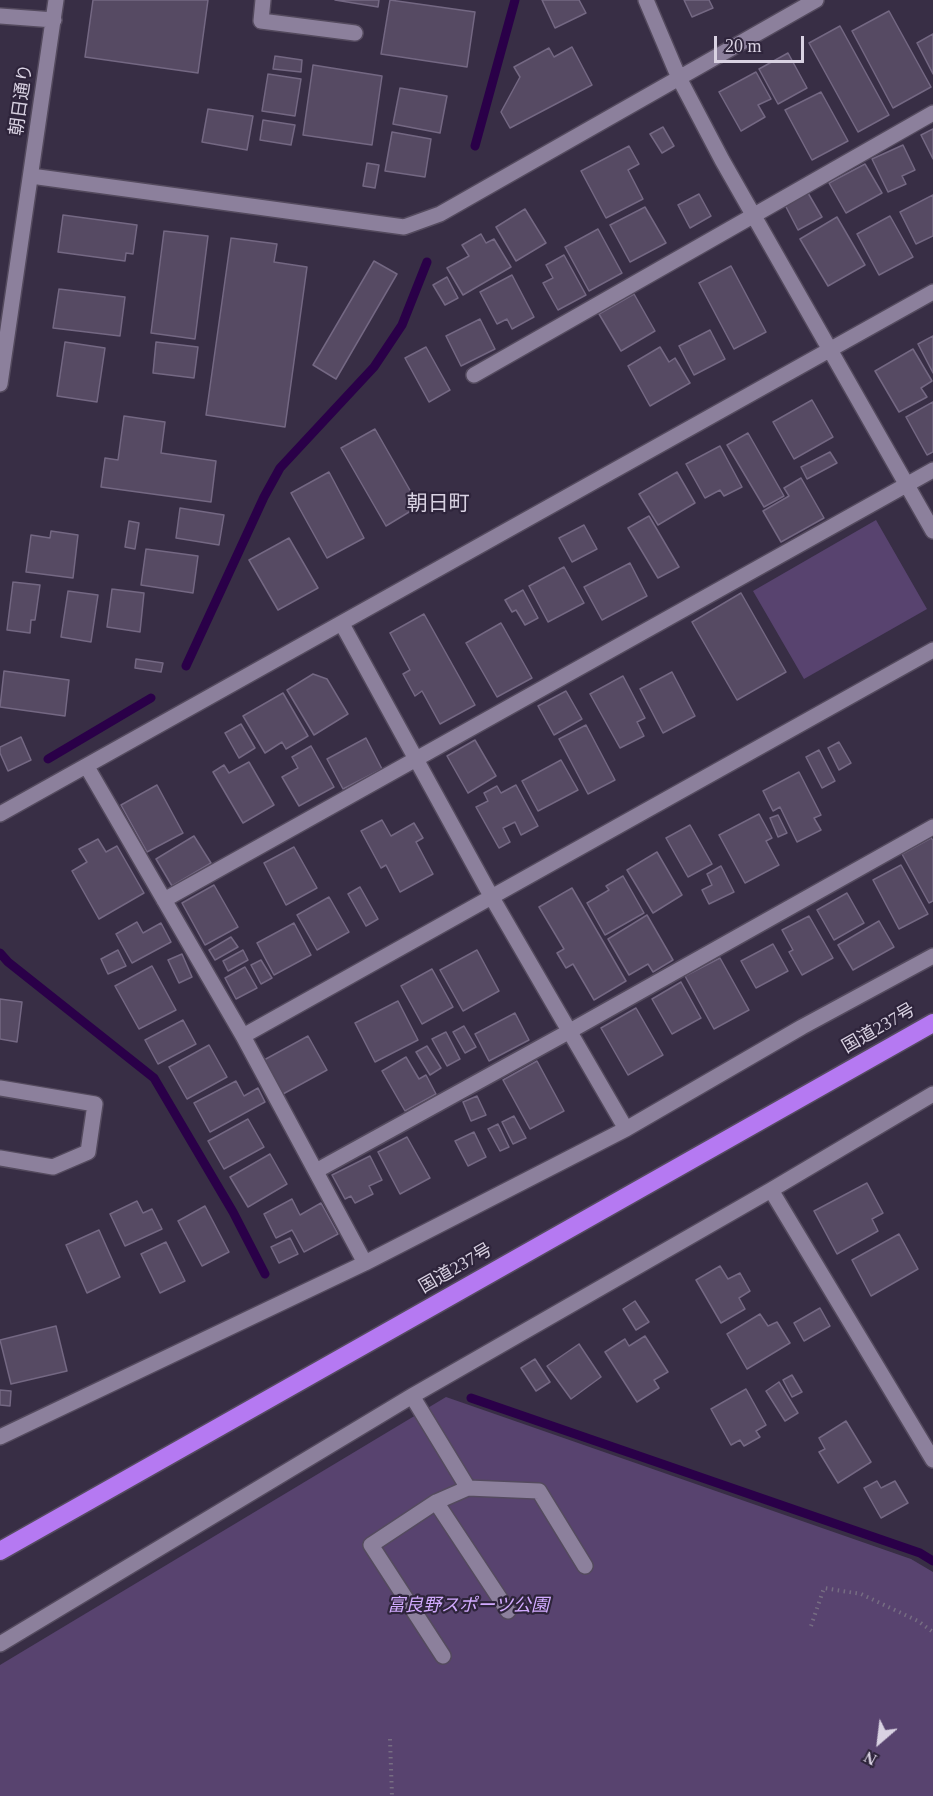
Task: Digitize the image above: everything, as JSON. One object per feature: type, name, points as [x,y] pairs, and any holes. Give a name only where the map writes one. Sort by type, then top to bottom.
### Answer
[{"type":"highway","name":"国道237号","points":[[0,1551],[933,1023]]},
{"type":"street","name":"朝日通り","points":[[0,384],[56,0]]},
{"type":"street","points":[[263,0],[261,21],[354,33]]},
{"type":"street","points":[[646,0],[679,78],[753,214],[933,531]]},
{"type":"street","points":[[31,176],[404,227],[440,214],[816,0]]},
{"type":"street","points":[[0,16],[54,20]]},
{"type":"street","points":[[474,375],[933,113]]},
{"type":"street","points":[[0,814],[933,292]]},
{"type":"street","points":[[164,900],[933,470]]},
{"type":"street","points":[[342,624],[491,896],[627,1129]]},
{"type":"street","points":[[243,1036],[933,650]]},
{"type":"street","points":[[87,767],[243,1036],[365,1263]]},
{"type":"street","points":[[316,1171],[933,826]]},
{"type":"street","points":[[0,1437],[365,1263],[627,1129],[802,1027],[933,956]]},
{"type":"street","points":[[0,1088],[95,1104],[88,1152],[53,1167],[0,1158]]},
{"type":"street","points":[[0,1644],[412,1396],[771,1190],[933,1094]]},
{"type":"street","points":[[771,1190],[933,1460]]},
{"type":"street","points":[[412,1396],[468,1488]]},
{"type":"street","points":[[443,1656],[370,1545],[436,1502],[468,1488],[539,1491],[585,1566]]},
{"type":"street","points":[[436,1502],[508,1611]]},
{"type":"path","points":[[811,1626],[824,1588],[861,1594],[918,1621],[933,1632]]},
{"type":"path","points":[[390,1739],[392,1796]]},
{"type":"green space","points":[[876,520],[927,609],[804,679],[753,591]]},
{"type":"green space","name":"富良野スポーツ公園","points":[[446,1397],[911,1559],[933,1572],[933,1796],[0,1796],[0,1665]]},
{"type":"building","points":[[93,0],[208,0],[198,73],[85,57]]},
{"type":"building","points":[[335,0],[379,0],[378,7]]},
{"type":"building","points":[[390,0],[475,12],[467,67],[381,54]]},
{"type":"building","points":[[542,0],[579,0],[586,13],[555,28]]},
{"type":"building","points":[[684,0],[709,0],[713,8],[692,17]]},
{"type":"building","points":[[889,11],[931,87],[893,108],[852,31]]},
{"type":"building","points":[[840,26],[889,115],[858,132],[809,43]]},
{"type":"building","points":[[933,34],[933,74],[917,43]]},
{"type":"building","points":[[572,47],[592,85],[510,128],[501,112],[520,77],[514,67],[549,48],[554,57]]},
{"type":"building","points":[[788,53],[807,88],[778,104],[759,69]]},
{"type":"building","points":[[275,56],[302,60],[301,72],[273,69]]},
{"type":"building","points":[[313,65],[382,76],[372,145],[303,135]]},
{"type":"building","points":[[756,72],[771,99],[758,105],[765,117],[741,131],[719,92]]},
{"type":"building","points":[[268,74],[301,79],[295,116],[262,111]]},
{"type":"building","points":[[400,88],[447,96],[440,133],[393,124]]},
{"type":"building","points":[[821,92],[848,141],[812,160],[785,110]]},
{"type":"building","points":[[208,109],[253,116],[247,150],[202,142]]},
{"type":"building","points":[[263,120],[295,125],[291,145],[260,140]]},
{"type":"building","points":[[663,127],[674,146],[662,153],[650,134]]},
{"type":"building","points":[[933,129],[933,159],[921,135]]},
{"type":"building","points":[[392,132],[431,139],[425,177],[385,171]]},
{"type":"building","points":[[903,145],[915,170],[902,176],[906,184],[888,192],[872,159]]},
{"type":"building","points":[[629,146],[639,164],[628,170],[643,199],[606,218],[581,171]]},
{"type":"building","points":[[367,163],[379,165],[375,188],[363,186]]},
{"type":"building","points":[[865,164],[882,193],[846,213],[829,183]]},
{"type":"building","points":[[808,193],[822,217],[798,230],[785,205]]},
{"type":"building","points":[[699,194],[711,216],[690,228],[678,205]]},
{"type":"building","points":[[933,195],[933,236],[916,244],[900,212]]},
{"type":"building","points":[[645,207],[666,243],[630,262],[610,225]]},
{"type":"building","points":[[525,209],[546,243],[516,261],[496,227]]},
{"type":"building","points":[[63,215],[137,225],[133,254],[126,253],[125,261],[58,252]]},
{"type":"building","points":[[890,216],[913,257],[879,275],[857,234]]},
{"type":"building","points":[[837,217],[865,265],[828,286],[800,239]]},
{"type":"building","points":[[598,229],[622,273],[589,291],[565,247]]},
{"type":"building","points":[[164,231],[208,236],[195,339],[151,333]]},
{"type":"building","points":[[481,234],[486,243],[494,239],[511,267],[463,295],[447,268],[469,256],[462,245]]},
{"type":"building","points":[[231,238],[277,244],[274,262],[307,267],[285,427],[206,415]]},
{"type":"building","points":[[564,255],[586,295],[558,310],[543,283],[553,278],[546,265]]},
{"type":"building","points":[[374,261],[397,274],[336,379],[313,365]]},
{"type":"building","points":[[731,266],[766,332],[734,349],[699,283]]},
{"type":"building","points":[[512,275],[534,317],[512,329],[507,319],[497,324],[480,292]]},
{"type":"building","points":[[447,277],[458,298],[445,305],[433,285]]},
{"type":"building","points":[[59,289],[125,297],[120,336],[53,328]]},
{"type":"building","points":[[634,294],[655,331],[621,351],[599,314]]},
{"type":"building","points":[[480,319],[495,349],[461,366],[446,336]]},
{"type":"building","points":[[710,330],[725,359],[694,375],[679,346]]},
{"type":"building","points":[[933,336],[933,373],[918,344]]},
{"type":"building","points":[[65,342],[105,348],[97,402],[57,396]]},
{"type":"building","points":[[156,342],[198,347],[194,378],[153,373]]},
{"type":"building","points":[[426,347],[450,390],[429,402],[405,358]]},
{"type":"building","points":[[660,347],[669,362],[675,358],[690,383],[650,406],[628,366]]},
{"type":"building","points":[[913,349],[932,381],[921,388],[927,397],[899,412],[875,371]]},
{"type":"building","points":[[812,400],[833,437],[794,459],[773,422]]},
{"type":"building","points":[[933,402],[933,452],[927,455],[906,417]]},
{"type":"building","points":[[124,416],[165,422],[161,453],[216,461],[211,502],[101,487],[105,458],[118,460]]},
{"type":"building","points":[[375,429],[419,506],[386,526],[341,448]]},
{"type":"building","points":[[748,433],[784,496],[764,507],[727,445]]},
{"type":"building","points":[[720,446],[742,487],[724,496],[720,490],[705,498],[686,464]]},
{"type":"building","points":[[830,452],[837,463],[807,479],[801,467]]},
{"type":"building","points":[[329,472],[364,538],[327,558],[291,493]]},
{"type":"building","points":[[677,472],[695,503],[658,525],[639,494]]},
{"type":"building","points":[[801,478],[824,518],[781,542],[763,511],[789,496],[784,488]]},
{"type":"building","points":[[180,508],[224,515],[219,545],[176,538]]},
{"type":"building","points":[[649,516],[679,567],[658,578],[628,528]]},
{"type":"building","points":[[129,521],[139,523],[135,549],[125,547]]},
{"type":"building","points":[[584,525],[597,549],[572,562],[559,538]]},
{"type":"building","points":[[51,531],[78,535],[73,578],[26,572],[31,535],[50,538]]},
{"type":"building","points":[[289,538],[318,588],[278,610],[249,560]]},
{"type":"building","points":[[146,549],[198,556],[193,593],[141,585]]},
{"type":"building","points":[[630,563],[647,596],[602,620],[584,587]]},
{"type":"building","points":[[564,567],[584,603],[548,622],[529,586]]},
{"type":"building","points":[[13,582],[40,585],[35,620],[31,620],[30,633],[7,630]]},
{"type":"building","points":[[112,589],[144,593],[140,632],[107,627]]},
{"type":"building","points":[[523,590],[538,618],[525,625],[516,610],[512,612],[505,600]]},
{"type":"building","points":[[68,591],[98,595],[91,642],[61,637]]},
{"type":"building","points":[[741,593],[786,672],[737,700],[692,622]]},
{"type":"building","points":[[424,614],[475,705],[440,724],[422,691],[415,696],[403,674],[410,670],[390,633]]},
{"type":"building","points":[[501,623],[532,678],[497,697],[466,643]]},
{"type":"building","points":[[136,659],[163,663],[161,672],[135,668]]},
{"type":"building","points":[[4,671],[69,680],[65,716],[0,707]]},
{"type":"building","points":[[672,672],[695,716],[663,733],[640,689]]},
{"type":"building","points":[[313,674],[327,679],[348,714],[314,735],[287,690]]},
{"type":"building","points":[[623,676],[645,718],[637,722],[644,736],[620,748],[590,694]]},
{"type":"building","points":[[566,691],[582,719],[554,735],[538,706]]},
{"type":"building","points":[[283,693],[308,736],[286,749],[282,742],[265,753],[243,716]]},
{"type":"building","points":[[241,724],[255,748],[239,758],[225,733]]},
{"type":"building","points":[[586,725],[615,780],[588,794],[559,739]]},
{"type":"building","points":[[21,737],[31,760],[8,771],[0,753],[0,747]]},
{"type":"building","points":[[366,738],[382,769],[343,789],[327,759]]},
{"type":"building","points":[[475,740],[496,776],[468,793],[447,756]]},
{"type":"building","points":[[839,742],[851,763],[839,770],[828,748]]},
{"type":"building","points":[[311,746],[334,787],[299,806],[282,777],[298,768],[292,757]]},
{"type":"building","points":[[819,750],[835,781],[822,788],[806,757]]},
{"type":"building","points":[[561,760],[578,790],[538,811],[522,781]]},
{"type":"building","points":[[249,762],[274,805],[243,823],[213,772],[224,765],[229,773]]},
{"type":"building","points":[[799,772],[821,815],[814,818],[821,830],[797,842],[780,807],[773,811],[763,791]]},
{"type":"building","points":[[157,785],[183,833],[147,852],[121,805]]},
{"type":"building","points":[[516,785],[538,826],[521,835],[515,822],[503,828],[510,842],[499,848],[476,807],[488,801],[484,793],[497,786],[501,793]]},
{"type":"building","points":[[759,814],[772,838],[766,841],[779,865],[745,883],[719,835]]},
{"type":"building","points":[[778,815],[787,833],[778,837],[770,818]]},
{"type":"building","points":[[382,820],[391,836],[414,823],[423,838],[416,842],[433,874],[400,892],[386,865],[381,868],[361,831]]},
{"type":"building","points":[[690,825],[712,864],[688,877],[666,838]]},
{"type":"building","points":[[194,836],[211,863],[172,886],[156,859]]},
{"type":"building","points":[[931,838],[933,840],[933,901],[929,903],[902,854]]},
{"type":"building","points":[[98,839],[106,852],[117,846],[144,893],[99,919],[72,871],[87,862],[79,849]]},
{"type":"building","points":[[294,847],[317,888],[286,905],[264,863]]},
{"type":"building","points":[[657,852],[682,895],[653,913],[627,870]]},
{"type":"building","points":[[901,865],[928,914],[899,929],[873,880]]},
{"type":"building","points":[[721,866],[734,892],[709,904],[702,890],[712,885],[707,874]]},
{"type":"building","points":[[623,876],[644,913],[605,935],[587,903],[609,890],[606,886]]},
{"type":"building","points":[[214,885],[238,927],[205,945],[182,903]]},
{"type":"building","points":[[360,887],[378,919],[366,926],[348,894]]},
{"type":"building","points":[[572,888],[626,981],[594,1000],[573,964],[566,968],[557,953],[564,949],[539,907]]},
{"type":"building","points":[[847,893],[864,923],[834,940],[817,910]]},
{"type":"building","points":[[329,897],[349,932],[317,950],[297,915]]},
{"type":"building","points":[[647,915],[673,960],[653,972],[648,964],[629,975],[608,939]]},
{"type":"building","points":[[809,916],[833,958],[802,975],[789,952],[793,950],[782,930]]},
{"type":"building","points":[[879,921],[894,947],[853,970],[838,945]]},
{"type":"building","points":[[137,922],[143,933],[161,923],[171,942],[132,963],[116,934]]},
{"type":"building","points":[[294,923],[311,955],[274,975],[257,943]]},
{"type":"building","points":[[231,937],[238,947],[215,960],[209,950]]},
{"type":"building","points":[[773,944],[788,971],[756,988],[741,961]]},
{"type":"building","points":[[118,950],[126,966],[108,974],[101,959]]},
{"type":"building","points":[[243,950],[248,960],[228,971],[223,961]]},
{"type":"building","points":[[477,950],[499,991],[463,1011],[440,970]]},
{"type":"building","points":[[182,954],[192,977],[179,983],[168,960]]},
{"type":"building","points":[[720,958],[749,1010],[714,1029],[685,976]]},
{"type":"building","points":[[261,960],[272,978],[261,984],[251,965]]},
{"type":"building","points":[[152,966],[176,1010],[139,1029],[115,986]]},
{"type":"building","points":[[245,967],[257,988],[236,999],[225,978]]},
{"type":"building","points":[[432,969],[453,1007],[422,1024],[401,986]]},
{"type":"building","points":[[681,982],[701,1018],[672,1034],[652,999]]},
{"type":"building","points":[[0,999],[22,1002],[17,1042],[0,1039]]},
{"type":"building","points":[[398,1001],[418,1040],[375,1062],[355,1023]]},
{"type":"building","points":[[636,1008],[663,1055],[628,1075],[601,1028]]},
{"type":"building","points":[[515,1013],[529,1040],[489,1061],[475,1034]]},
{"type":"building","points":[[183,1020],[196,1044],[158,1064],[145,1040]]},
{"type":"building","points":[[464,1026],[476,1047],[465,1053],[453,1032]]},
{"type":"building","points":[[446,1032],[460,1059],[447,1066],[432,1039]]},
{"type":"building","points":[[308,1036],[327,1070],[283,1094],[264,1060]]},
{"type":"building","points":[[209,1045],[227,1077],[187,1099],[169,1067]]},
{"type":"building","points":[[427,1046],[441,1068],[430,1075],[416,1052]]},
{"type":"building","points":[[406,1057],[419,1079],[426,1075],[436,1094],[405,1111],[382,1071]]},
{"type":"building","points":[[537,1061],[564,1111],[530,1129],[503,1080]]},
{"type":"building","points":[[236,1081],[244,1096],[258,1088],[265,1102],[210,1132],[194,1103]]},
{"type":"building","points":[[477,1096],[486,1115],[471,1121],[463,1102]]},
{"type":"building","points":[[514,1116],[526,1138],[513,1144],[502,1122]]},
{"type":"building","points":[[248,1119],[264,1147],[224,1169],[208,1141]]},
{"type":"building","points":[[498,1124],[509,1147],[500,1151],[488,1129]]},
{"type":"building","points":[[474,1132],[486,1157],[468,1166],[455,1141]]},
{"type":"building","points":[[407,1137],[430,1178],[400,1194],[378,1152]]},
{"type":"building","points":[[270,1154],[287,1184],[248,1207],[230,1177]]},
{"type":"building","points":[[370,1156],[382,1180],[369,1186],[373,1194],[355,1203],[351,1196],[345,1199],[332,1175]]},
{"type":"building","points":[[867,1183],[883,1213],[872,1219],[878,1231],[837,1254],[814,1211]]},
{"type":"building","points":[[292,1199],[300,1215],[321,1203],[338,1234],[304,1252],[292,1230],[276,1238],[264,1214]]},
{"type":"building","points":[[137,1201],[143,1213],[152,1209],[162,1229],[125,1246],[110,1214]]},
{"type":"building","points":[[205,1206],[229,1252],[202,1266],[178,1221]]},
{"type":"building","points":[[99,1230],[120,1277],[87,1293],[66,1245]]},
{"type":"building","points":[[899,1234],[918,1269],[871,1296],[852,1260]]},
{"type":"building","points":[[290,1238],[298,1254],[279,1263],[271,1247]]},
{"type":"building","points":[[166,1242],[185,1281],[160,1293],[141,1254]]},
{"type":"building","points":[[720,1266],[728,1279],[740,1273],[750,1291],[739,1298],[745,1309],[721,1323],[696,1280]]},
{"type":"building","points":[[635,1301],[649,1322],[636,1330],[623,1309]]},
{"type":"building","points":[[820,1308],[830,1326],[804,1341],[794,1323]]},
{"type":"building","points":[[760,1314],[768,1326],[777,1322],[790,1343],[747,1369],[727,1334]]},
{"type":"building","points":[[56,1326],[67,1371],[11,1384],[0,1340]]},
{"type":"building","points":[[645,1336],[668,1372],[654,1380],[659,1388],[637,1402],[605,1352],[625,1339],[629,1346]]},
{"type":"building","points":[[579,1344],[601,1377],[571,1399],[547,1366]]},
{"type":"building","points":[[535,1359],[550,1382],[536,1391],[521,1368]]},
{"type":"building","points":[[792,1375],[802,1392],[792,1397],[783,1380]]},
{"type":"building","points":[[779,1382],[798,1413],[785,1421],[766,1391]]},
{"type":"building","points":[[746,1389],[766,1425],[756,1431],[760,1437],[744,1446],[740,1440],[731,1445],[711,1409]]},
{"type":"building","points":[[0,1390],[11,1391],[10,1406],[0,1405]]},
{"type":"building","points":[[846,1421],[871,1462],[838,1483],[819,1452],[825,1449],[819,1438]]},
{"type":"building","points":[[877,1481],[881,1488],[895,1481],[908,1503],[881,1518],[864,1488]]},
{"type":"waterway","points":[[475,146],[515,0]]},
{"type":"waterway","points":[[186,666],[264,497],[280,468],[374,367],[402,325],[427,262]]},
{"type":"waterway","points":[[48,759],[151,698]]},
{"type":"waterway","points":[[0,953],[8,962],[154,1078],[233,1212],[265,1274]]},
{"type":"waterway","points":[[471,1398],[920,1553],[933,1561]]},
{"type":"district","name":"朝日町","points":[[438,504]]}]
